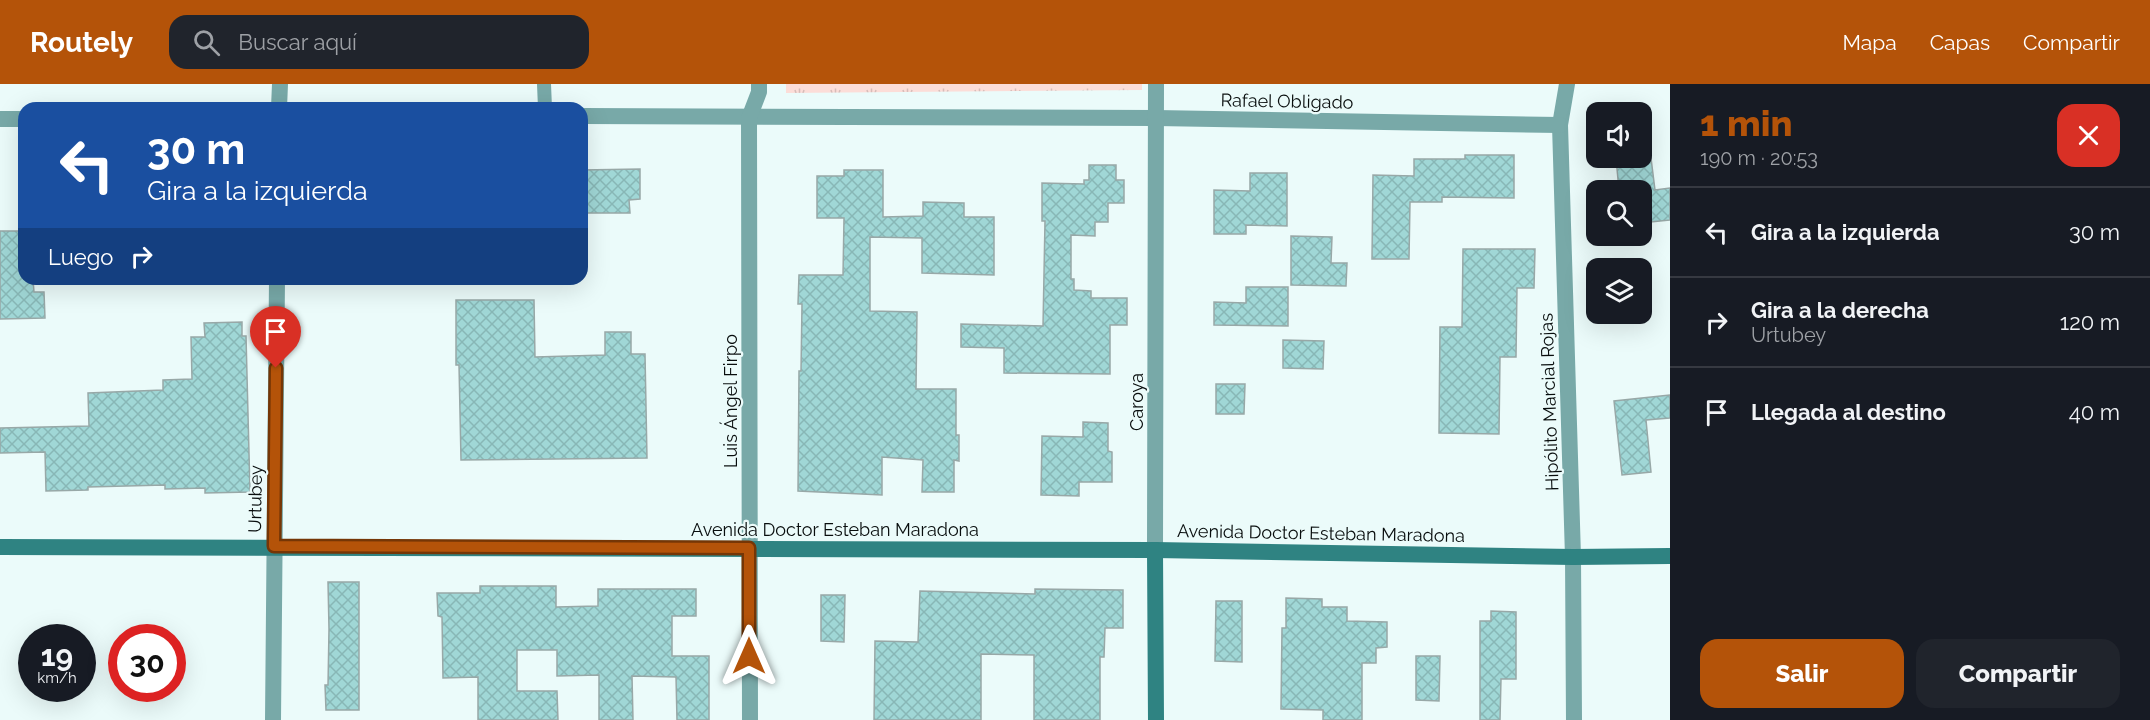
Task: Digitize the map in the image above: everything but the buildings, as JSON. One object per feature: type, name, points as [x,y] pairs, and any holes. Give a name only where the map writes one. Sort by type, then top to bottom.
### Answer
[{"type":"main road","name":"Avenida Doctor Esteban Maradona","points":[[0,547],[1155,550],[1573,557],[1670,556]]},
{"type":"main road","name":"Caroya","points":[[1155,550],[1156,720]]},
{"type":"street","points":[[279,102],[280,84]]},
{"type":"street","name":"Luis Ángel Firpo","points":[[750,720],[750,118],[759,92],[759,84]]},
{"type":"street","name":"Caroya","points":[[1155,550],[1156,84]]},
{"type":"street","name":"Hipólito Marcial Rojas","points":[[1568,85],[1560,125],[1573,557],[1574,720]]},
{"type":"street","name":"Rafael Obligado","points":[[588,116],[1156,118],[1560,125]]},
{"type":"street","points":[[0,119],[18,119]]},
{"type":"street","name":"Urtubey","points":[[273,720],[277,285]]},
{"type":"lane","points":[[544,84],[545,102]]},
{"type":"green space","points":[[786,84],[1142,84],[1142,90],[786,93]]},
{"type":"route","points":[[276,368],[274,546],[749,548],[749,656]]}]
